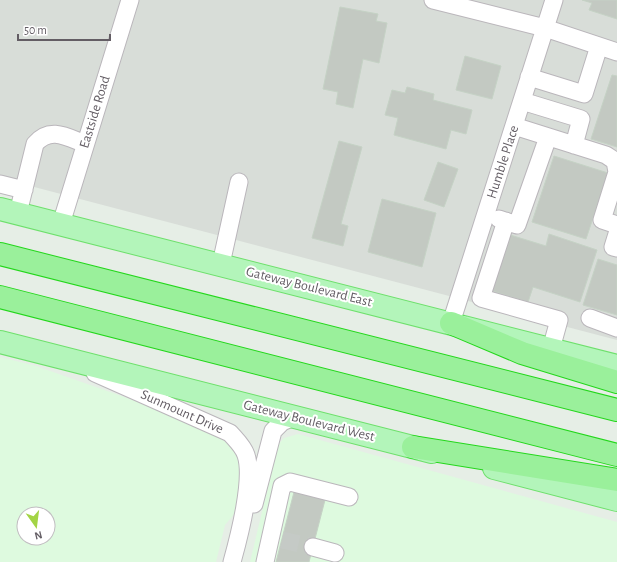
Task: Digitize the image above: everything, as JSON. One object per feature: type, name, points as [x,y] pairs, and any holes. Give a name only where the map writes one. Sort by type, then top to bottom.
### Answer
[{"type":"highway","points":[[0,254],[617,410]]},
{"type":"highway","points":[[0,297],[617,455]]},
{"type":"highway","points":[[451,323],[522,353],[617,382]]},
{"type":"highway","points":[[413,448],[617,480]]},
{"type":"main road","name":"Gateway Boulevard East","points":[[9,211],[617,366]]},
{"type":"main road","name":"Gateway Boulevard West","points":[[0,342],[617,500]]},
{"type":"street","name":"Eastside Road","points":[[61,224],[130,0]]},
{"type":"street","points":[[433,0],[545,28],[617,52]]},
{"type":"street","name":"Humble Place","points":[[451,323],[554,0]]},
{"type":"street","points":[[529,77],[584,94],[599,46]]},
{"type":"street","points":[[522,101],[581,119],[574,145]]},
{"type":"street","points":[[514,126],[606,155],[614,161],[617,172],[602,220],[617,225]]},
{"type":"street","points":[[9,211],[24,190],[35,144],[41,137],[50,134],[61,135],[86,144]]},
{"type":"street","points":[[486,215],[517,225],[548,137]]},
{"type":"street","points":[[221,264],[239,182]]},
{"type":"street","points":[[0,184],[24,190]]},
{"type":"street","points":[[506,221],[481,298],[559,320],[551,349]]},
{"type":"street","points":[[617,234],[613,247],[617,248]]},
{"type":"street","points":[[590,318],[617,328]]},
{"type":"street","name":"Sunmount Drive","points":[[61,358],[230,433],[239,442],[246,455],[248,485],[233,559]]},
{"type":"street","name":"Sunmount Drive","points":[[233,559],[246,530],[273,431],[282,422],[294,417]]},
{"type":"street","points":[[265,562],[277,538],[282,486],[290,482],[349,497]]},
{"type":"street","points":[[312,547],[335,553]]},
{"type":"shaded area","points":[[0,0],[617,0],[617,340],[0,178]]},
{"type":"shaded area","points":[[0,357],[36,366],[201,424],[223,434],[243,462],[241,493],[235,513],[225,525],[216,562],[0,562]]},
{"type":"shaded area","points":[[298,434],[617,522],[617,562],[250,562],[278,445],[284,438]]},
{"type":"building","points":[[582,0],[617,0],[617,19],[589,10],[592,3]]},
{"type":"building","points":[[340,7],[378,14],[376,21],[387,23],[379,63],[363,59],[353,108],[336,104],[338,92],[323,89]]},
{"type":"building","points":[[465,56],[501,66],[492,99],[456,90]]},
{"type":"building","points":[[612,75],[617,76],[617,147],[591,139]]},
{"type":"building","points":[[407,87],[434,94],[433,100],[472,110],[466,134],[451,130],[446,149],[394,135],[398,118],[385,115],[392,90],[405,93]]},
{"type":"building","points":[[339,141],[362,147],[341,224],[348,226],[343,246],[312,238]]},
{"type":"building","points":[[554,156],[608,173],[586,239],[532,222]]},
{"type":"building","points":[[438,162],[458,169],[444,207],[424,200]]},
{"type":"building","points":[[382,199],[436,213],[422,267],[368,252]]},
{"type":"building","points":[[507,234],[546,246],[549,234],[597,250],[580,302],[533,287],[528,302],[489,290]]},
{"type":"building","points":[[598,259],[617,265],[617,315],[583,305]]},
{"type":"building","points":[[294,492],[325,500],[309,562],[276,562]]},
{"type":"tunnel","points":[[282,540],[313,547]]}]
